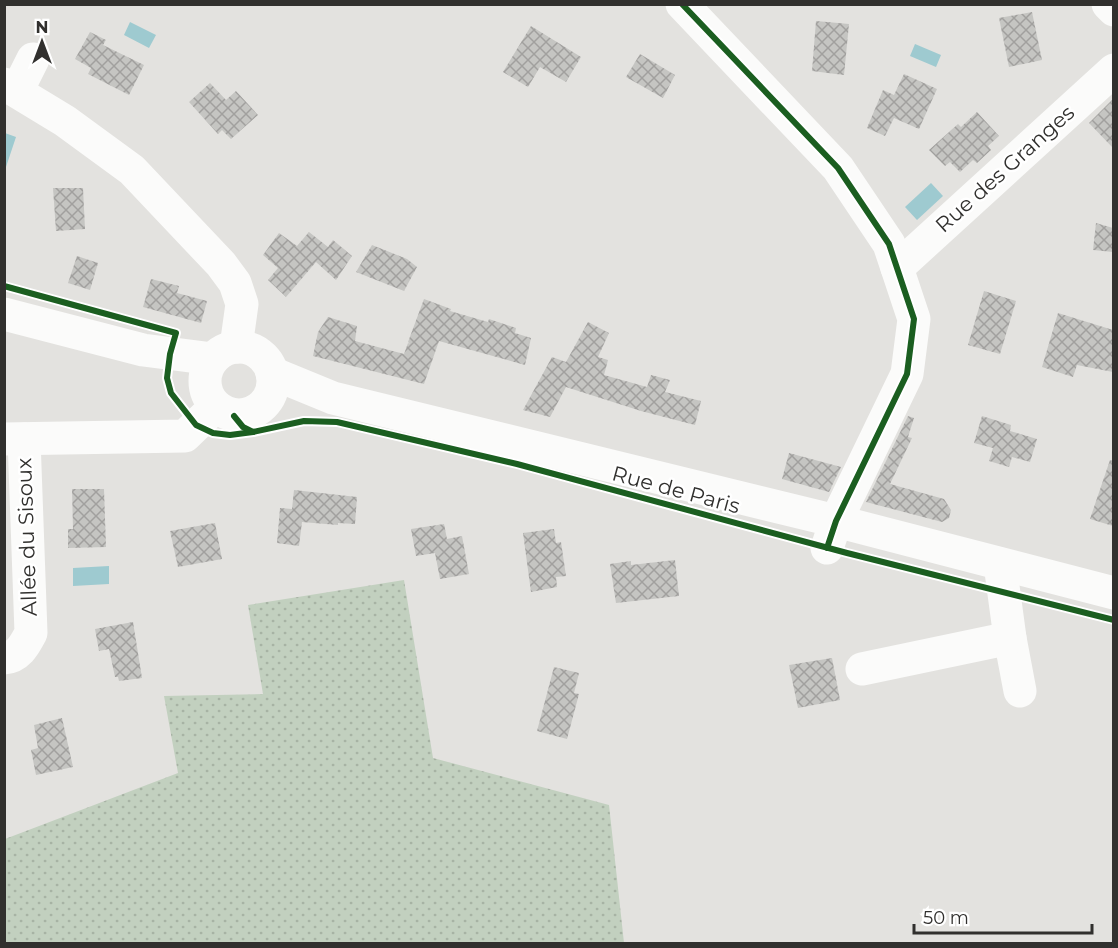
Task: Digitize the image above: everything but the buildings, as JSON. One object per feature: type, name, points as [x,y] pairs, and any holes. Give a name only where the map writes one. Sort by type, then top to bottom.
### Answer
[{"type":"street","points":[[682,4],[838,168],[889,244],[914,319],[907,374],[832,535]]},
{"type":"street","points":[[1108,4],[1113,10]]},
{"type":"street","points":[[14,439],[185,436],[217,375],[242,304],[235,283],[221,264],[132,171],[65,121],[11,88],[33,60]]},
{"type":"street","name":"Rue des Granges","points":[[897,268],[1113,70]]},
{"type":"street","points":[[4,314],[143,350],[217,375]]},
{"type":"street","points":[[253,350],[263,357],[270,387],[255,412],[239,416],[223,412],[217,375],[253,350]]},
{"type":"street","name":"Rue de Paris","points":[[270,387],[333,398],[832,535],[999,564],[1113,593]]},
{"type":"street","name":"Allée du Sisoux","points":[[4,658],[10,658],[24,648],[31,633],[14,439]]},
{"type":"street","points":[[999,564],[1020,691]]},
{"type":"street","points":[[862,669],[1010,638]]},
{"type":"green space","points":[[404,580],[433,758],[609,805],[624,943],[5,943],[5,839],[178,773],[164,696],[263,694],[248,605]]},
{"type":"water","points":[[130,22],[156,35],[149,48],[124,35]]},
{"type":"water","points":[[915,44],[941,55],[936,67],[910,56]]},
{"type":"water","points":[[4,133],[16,137],[5,170]]},
{"type":"water","points":[[931,183],[943,196],[917,220],[905,207]]},
{"type":"water","points":[[109,566],[109,584],[73,586],[73,568]]},
{"type":"cycle path","points":[[682,4],[838,168],[889,244],[914,319],[907,374],[836,521],[827,548]]},
{"type":"cycle path","points":[[4,286],[176,333],[167,378],[171,393],[196,425],[213,433],[230,435],[253,432]]},
{"type":"cycle path","points":[[234,416],[243,427],[253,432],[304,421],[337,422],[517,464],[847,553],[1114,620]]}]
